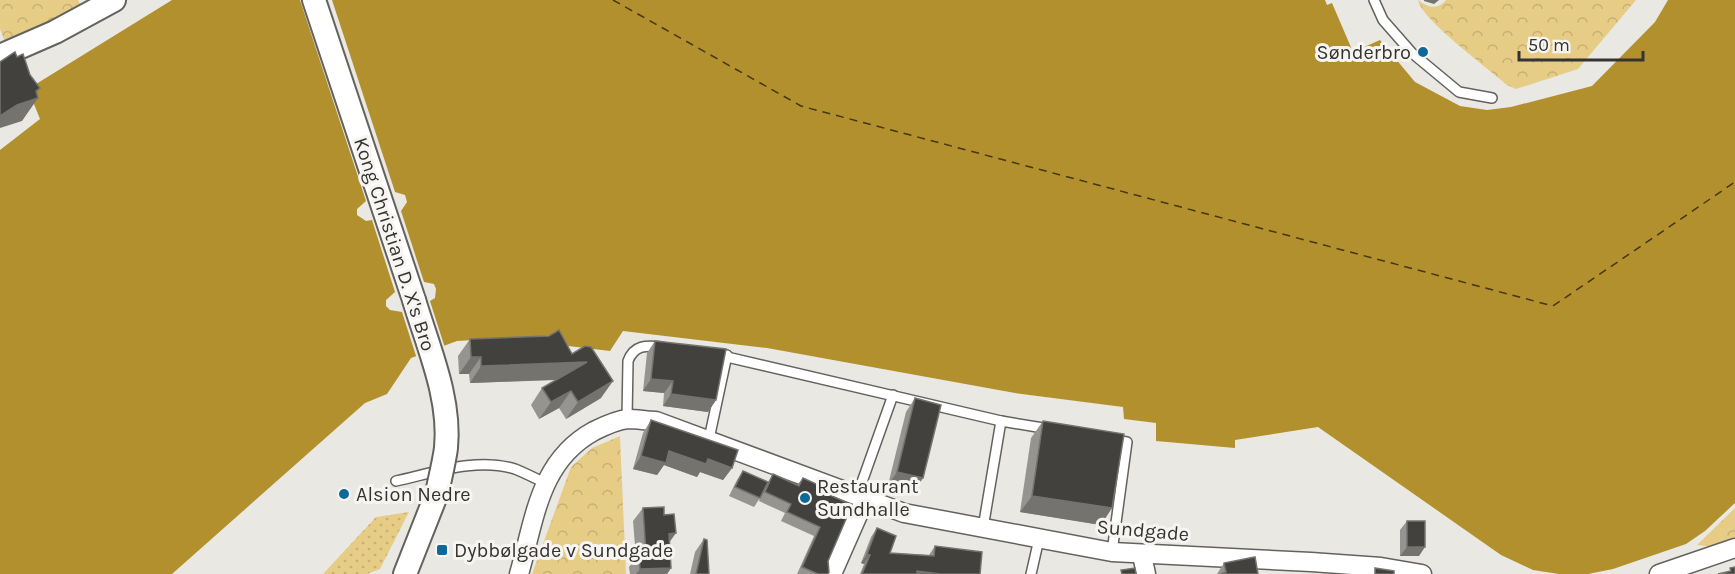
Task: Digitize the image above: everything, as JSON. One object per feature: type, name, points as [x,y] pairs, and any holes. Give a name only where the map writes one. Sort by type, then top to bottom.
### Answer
[{"type":"street","points":[[1,53],[55,32],[114,0]]},
{"type":"street","name":"Kong Christian D. X's Bro","points":[[314,0],[391,227],[441,392],[446,420],[446,447],[437,493],[405,574]]},
{"type":"street","name":"Sundgade","points":[[519,574],[545,483],[561,457],[579,439],[603,426],[627,419],[656,421],[710,439],[904,513],[1112,552],[1311,562],[1380,567],[1422,574]]},
{"type":"street","points":[[832,574],[861,497]]},
{"type":"street","points":[[1659,574],[1735,548]]},
{"type":"street","points":[[1142,555],[1146,574]]},
{"type":"lane","points":[[1374,0],[1383,20],[1412,53],[1459,93],[1492,98]]},
{"type":"lane","points":[[627,419],[628,361],[631,353],[639,347],[650,345],[672,348]]},
{"type":"lane","points":[[705,353],[727,356],[1001,421],[1059,431]]},
{"type":"lane","points":[[710,439],[727,356]]},
{"type":"lane","points":[[861,497],[893,395]]},
{"type":"lane","points":[[983,528],[1001,421]]},
{"type":"lane","points":[[1104,439],[1127,442],[1112,552]]},
{"type":"lane","points":[[396,481],[472,465],[493,465],[514,469],[545,483]]},
{"type":"lane","points":[[1031,574],[1039,539]]},
{"type":"green space","points":[[0,0],[78,0],[82,7],[5,42],[0,29]]},
{"type":"green space","points":[[1418,0],[1436,7],[1446,0],[1636,0],[1578,69],[1516,89],[1507,85],[1457,44],[1431,19]]},
{"type":"green space","points":[[620,436],[626,574],[532,574],[571,467],[592,448]]},
{"type":"green space","points":[[1735,508],[1735,549],[1697,545]]},
{"type":"green space","points":[[409,512],[380,569],[367,574],[323,574],[376,517]]},
{"type":"shaded area","points":[[172,0],[1325,0],[1327,5],[1332,3],[1353,52],[1380,40],[1415,82],[1460,106],[1487,110],[1511,107],[1592,86],[1655,22],[1668,0],[1735,0],[1735,503],[1705,531],[1686,544],[1613,569],[1588,574],[1559,574],[1533,570],[1501,555],[1318,427],[1235,440],[1235,448],[1156,441],[1156,423],[1124,419],[1123,407],[1015,393],[767,348],[623,331],[610,351],[560,345],[560,335],[457,341],[411,358],[387,394],[365,403],[172,574],[0,574],[0,150],[40,119],[28,89]]},
{"type":"pier","points":[[300,0],[332,0],[395,192],[405,195],[407,202],[401,211],[424,282],[434,284],[436,289],[435,298],[430,301],[445,348],[417,359],[402,312],[390,310],[386,306],[386,300],[395,292],[372,220],[366,221],[357,215],[357,209],[366,201]]},
{"type":"building","points":[[15,52],[17,57],[23,54],[30,75],[40,88],[36,91],[38,98],[17,105],[0,116],[0,62]]},
{"type":"building","points":[[559,330],[572,354],[585,346],[591,347],[613,381],[578,402],[571,391],[551,402],[542,388],[587,362],[481,366],[481,357],[471,357],[470,339],[549,336]]},
{"type":"building","points":[[655,341],[726,349],[716,400],[671,394],[673,381],[651,379]]},
{"type":"building","points":[[915,398],[941,405],[923,478],[897,472]]},
{"type":"building","points":[[651,420],[738,450],[732,468],[708,459],[706,464],[669,451],[666,463],[641,456]]},
{"type":"building","points":[[1043,421],[1124,434],[1112,508],[1032,496]]},
{"type":"building","points":[[743,471],[768,482],[760,498],[735,487]]},
{"type":"building","points":[[773,474],[799,486],[803,478],[825,488],[823,492],[852,505],[828,561],[828,574],[818,574],[802,567],[820,527],[787,512],[791,504],[765,492]]},
{"type":"building","points":[[664,507],[664,515],[674,514],[676,533],[669,534],[671,568],[640,569],[639,554],[646,554],[643,508]]},
{"type":"building","points":[[1407,521],[1425,521],[1425,547],[1407,547]]},
{"type":"building","points":[[877,528],[896,536],[890,553],[934,556],[935,546],[982,552],[980,574],[940,574],[917,571],[917,574],[862,574]]},
{"type":"building","points":[[704,539],[707,540],[709,574],[696,574]]},
{"type":"building","points":[[1255,557],[1258,574],[1221,574],[1226,572],[1224,563]]},
{"type":"building","points":[[1735,567],[1735,574],[1718,574],[1731,571],[1730,568]]},
{"type":"building","points":[[1135,568],[1136,574],[1122,574],[1121,570]]},
{"type":"building","points":[[1375,568],[1394,571],[1394,574],[1375,574]]},
{"type":"ferry route","points":[[613,0],[801,106],[1553,306],[1735,182]]},
{"type":"place","name":"Sønderbro","points":[[1423,52]]},
{"type":"place","name":"Alsion Nedre","points":[[344,494]]},
{"type":"place","name":"Restaurant Sundhalle","points":[[805,498]]},
{"type":"place","name":"Dybbølgade v Sundgade","points":[[442,550]]}]
